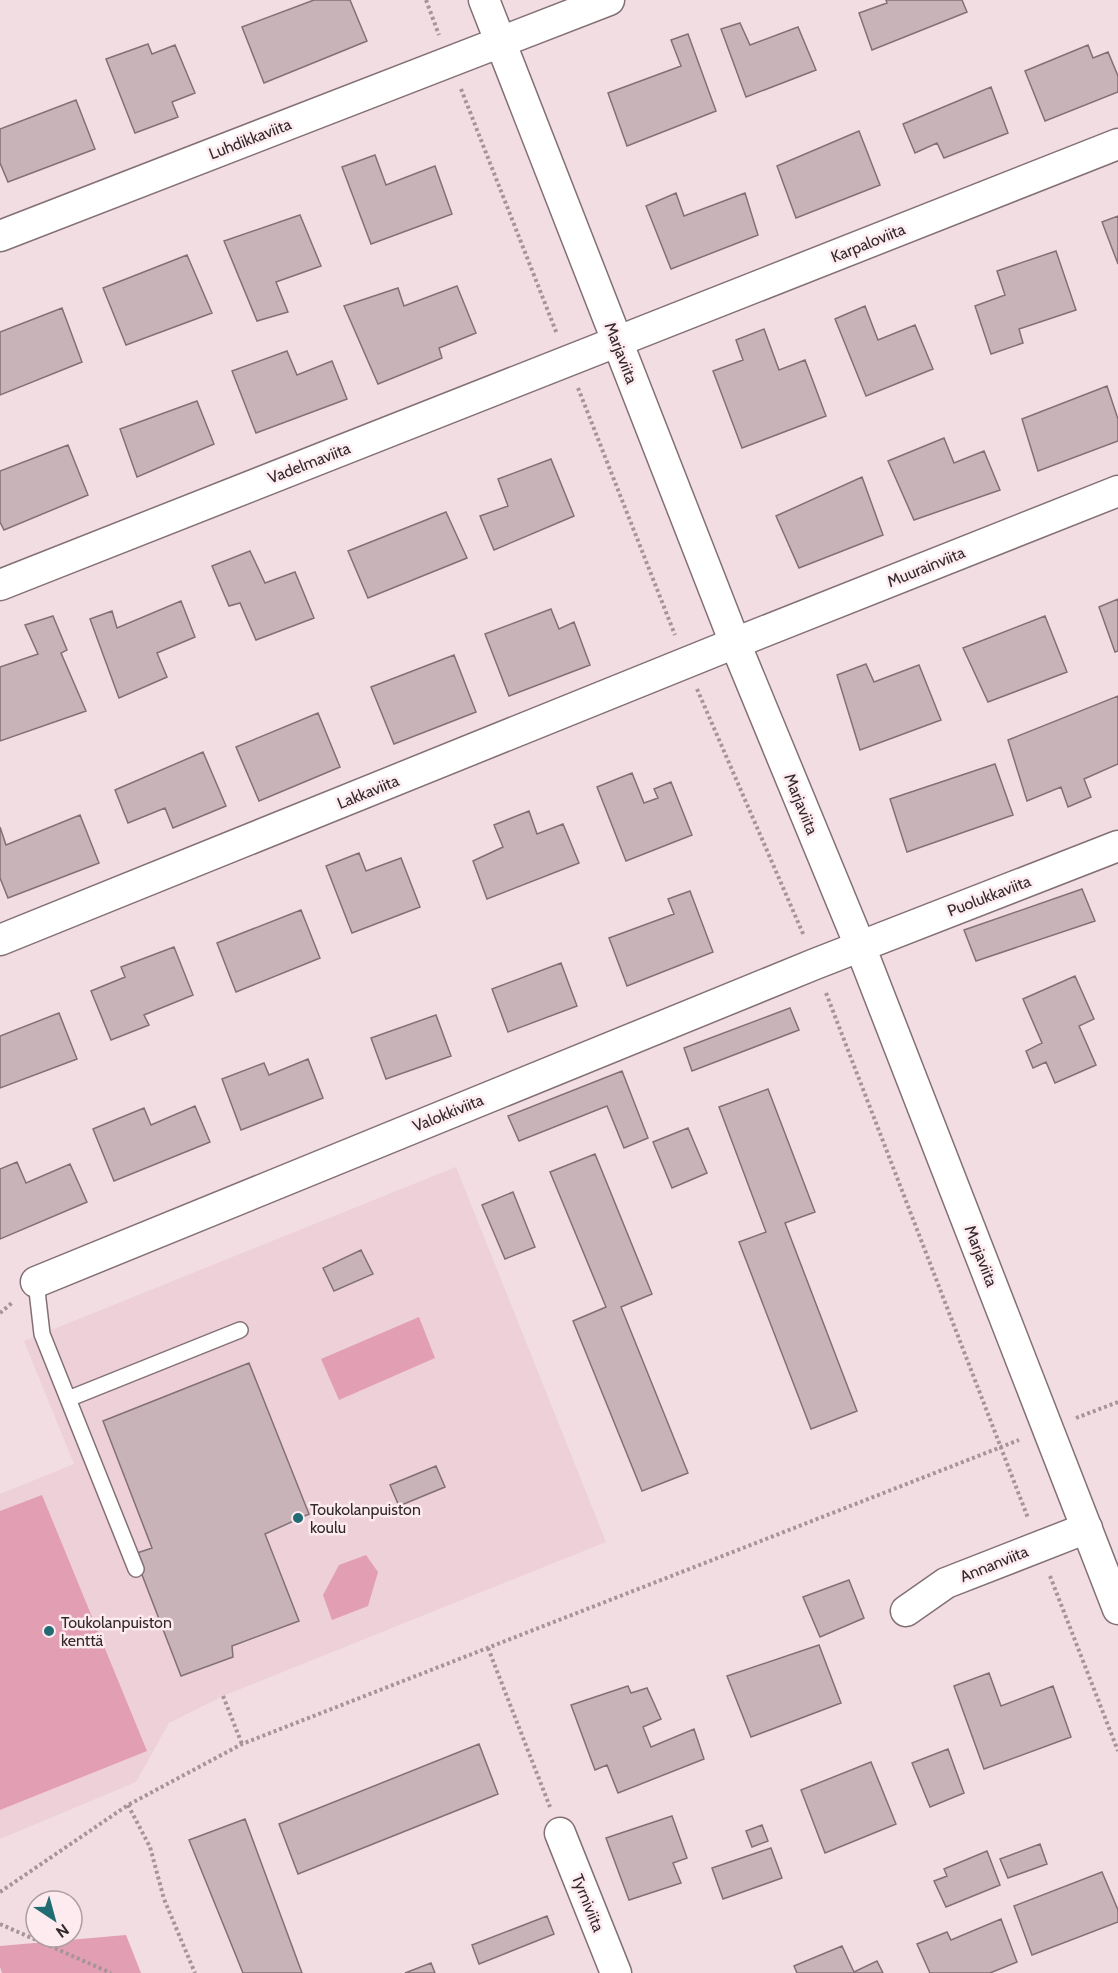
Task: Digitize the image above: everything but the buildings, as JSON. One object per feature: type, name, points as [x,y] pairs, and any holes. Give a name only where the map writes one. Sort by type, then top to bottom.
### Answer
[{"type":"street","name":"Marjaviita","points":[[484,0],[735,644],[860,946],[1118,1609]]},
{"type":"street","name":"Luhdikkaviita","points":[[0,236],[609,0]]},
{"type":"street","name":"Karpaloviita","points":[[617,342],[1118,144]]},
{"type":"street","name":"Vadelmaviita","points":[[0,585],[617,342]]},
{"type":"street","name":"Muurainviita","points":[[735,644],[1118,491]]},
{"type":"street","name":"Lakkaviita","points":[[0,940],[735,644]]},
{"type":"street","name":"Puolukkaviita","points":[[860,946],[1118,846]]},
{"type":"street","name":"Valokkiviita","points":[[36,1282],[860,946]]},
{"type":"street","name":"Annanviita","points":[[906,1611],[946,1583],[1087,1528]]},
{"type":"street","name":"Tyrniviita","points":[[560,1833],[616,1973]]},
{"type":"lane","points":[[36,1282],[42,1334],[136,1569]]},
{"type":"lane","points":[[68,1400],[240,1330]]},
{"type":"path","points":[[426,0],[686,664],[815,964],[1118,1751]]},
{"type":"path","points":[[0,1892],[128,1805],[242,1744],[1000,1446],[1118,1402]]},
{"type":"path","points":[[488,1648],[560,1833]]},
{"type":"path","points":[[223,1696],[242,1744]]},
{"type":"path","points":[[128,1805],[150,1847],[164,1899],[195,1973]]},
{"type":"path","points":[[0,1924],[111,1973]]},
{"type":"shaded area","name":"Toukolanpuiston koulu","points":[[456,1167],[606,1542],[223,1696],[169,1723],[136,1782],[0,1839],[0,1494],[74,1464],[24,1341]]},
{"type":"shaded area","points":[[419,1317],[435,1358],[339,1400],[321,1359]]},
{"type":"shaded area","name":"Toukolanpuiston kenttä","points":[[42,1495],[147,1751],[0,1810],[0,1511]]},
{"type":"shaded area","points":[[366,1555],[378,1572],[368,1606],[332,1620],[323,1595],[339,1565]]},
{"type":"shaded area","points":[[126,1935],[141,1973],[2,1973],[0,1946],[24,1944],[24,1949],[84,1949],[84,1939]]},
{"type":"place","name":"Toukolanpuiston koulu","points":[[298,1518]]},
{"type":"place","name":"Toukolanpuiston kenttä","points":[[49,1631]]}]
